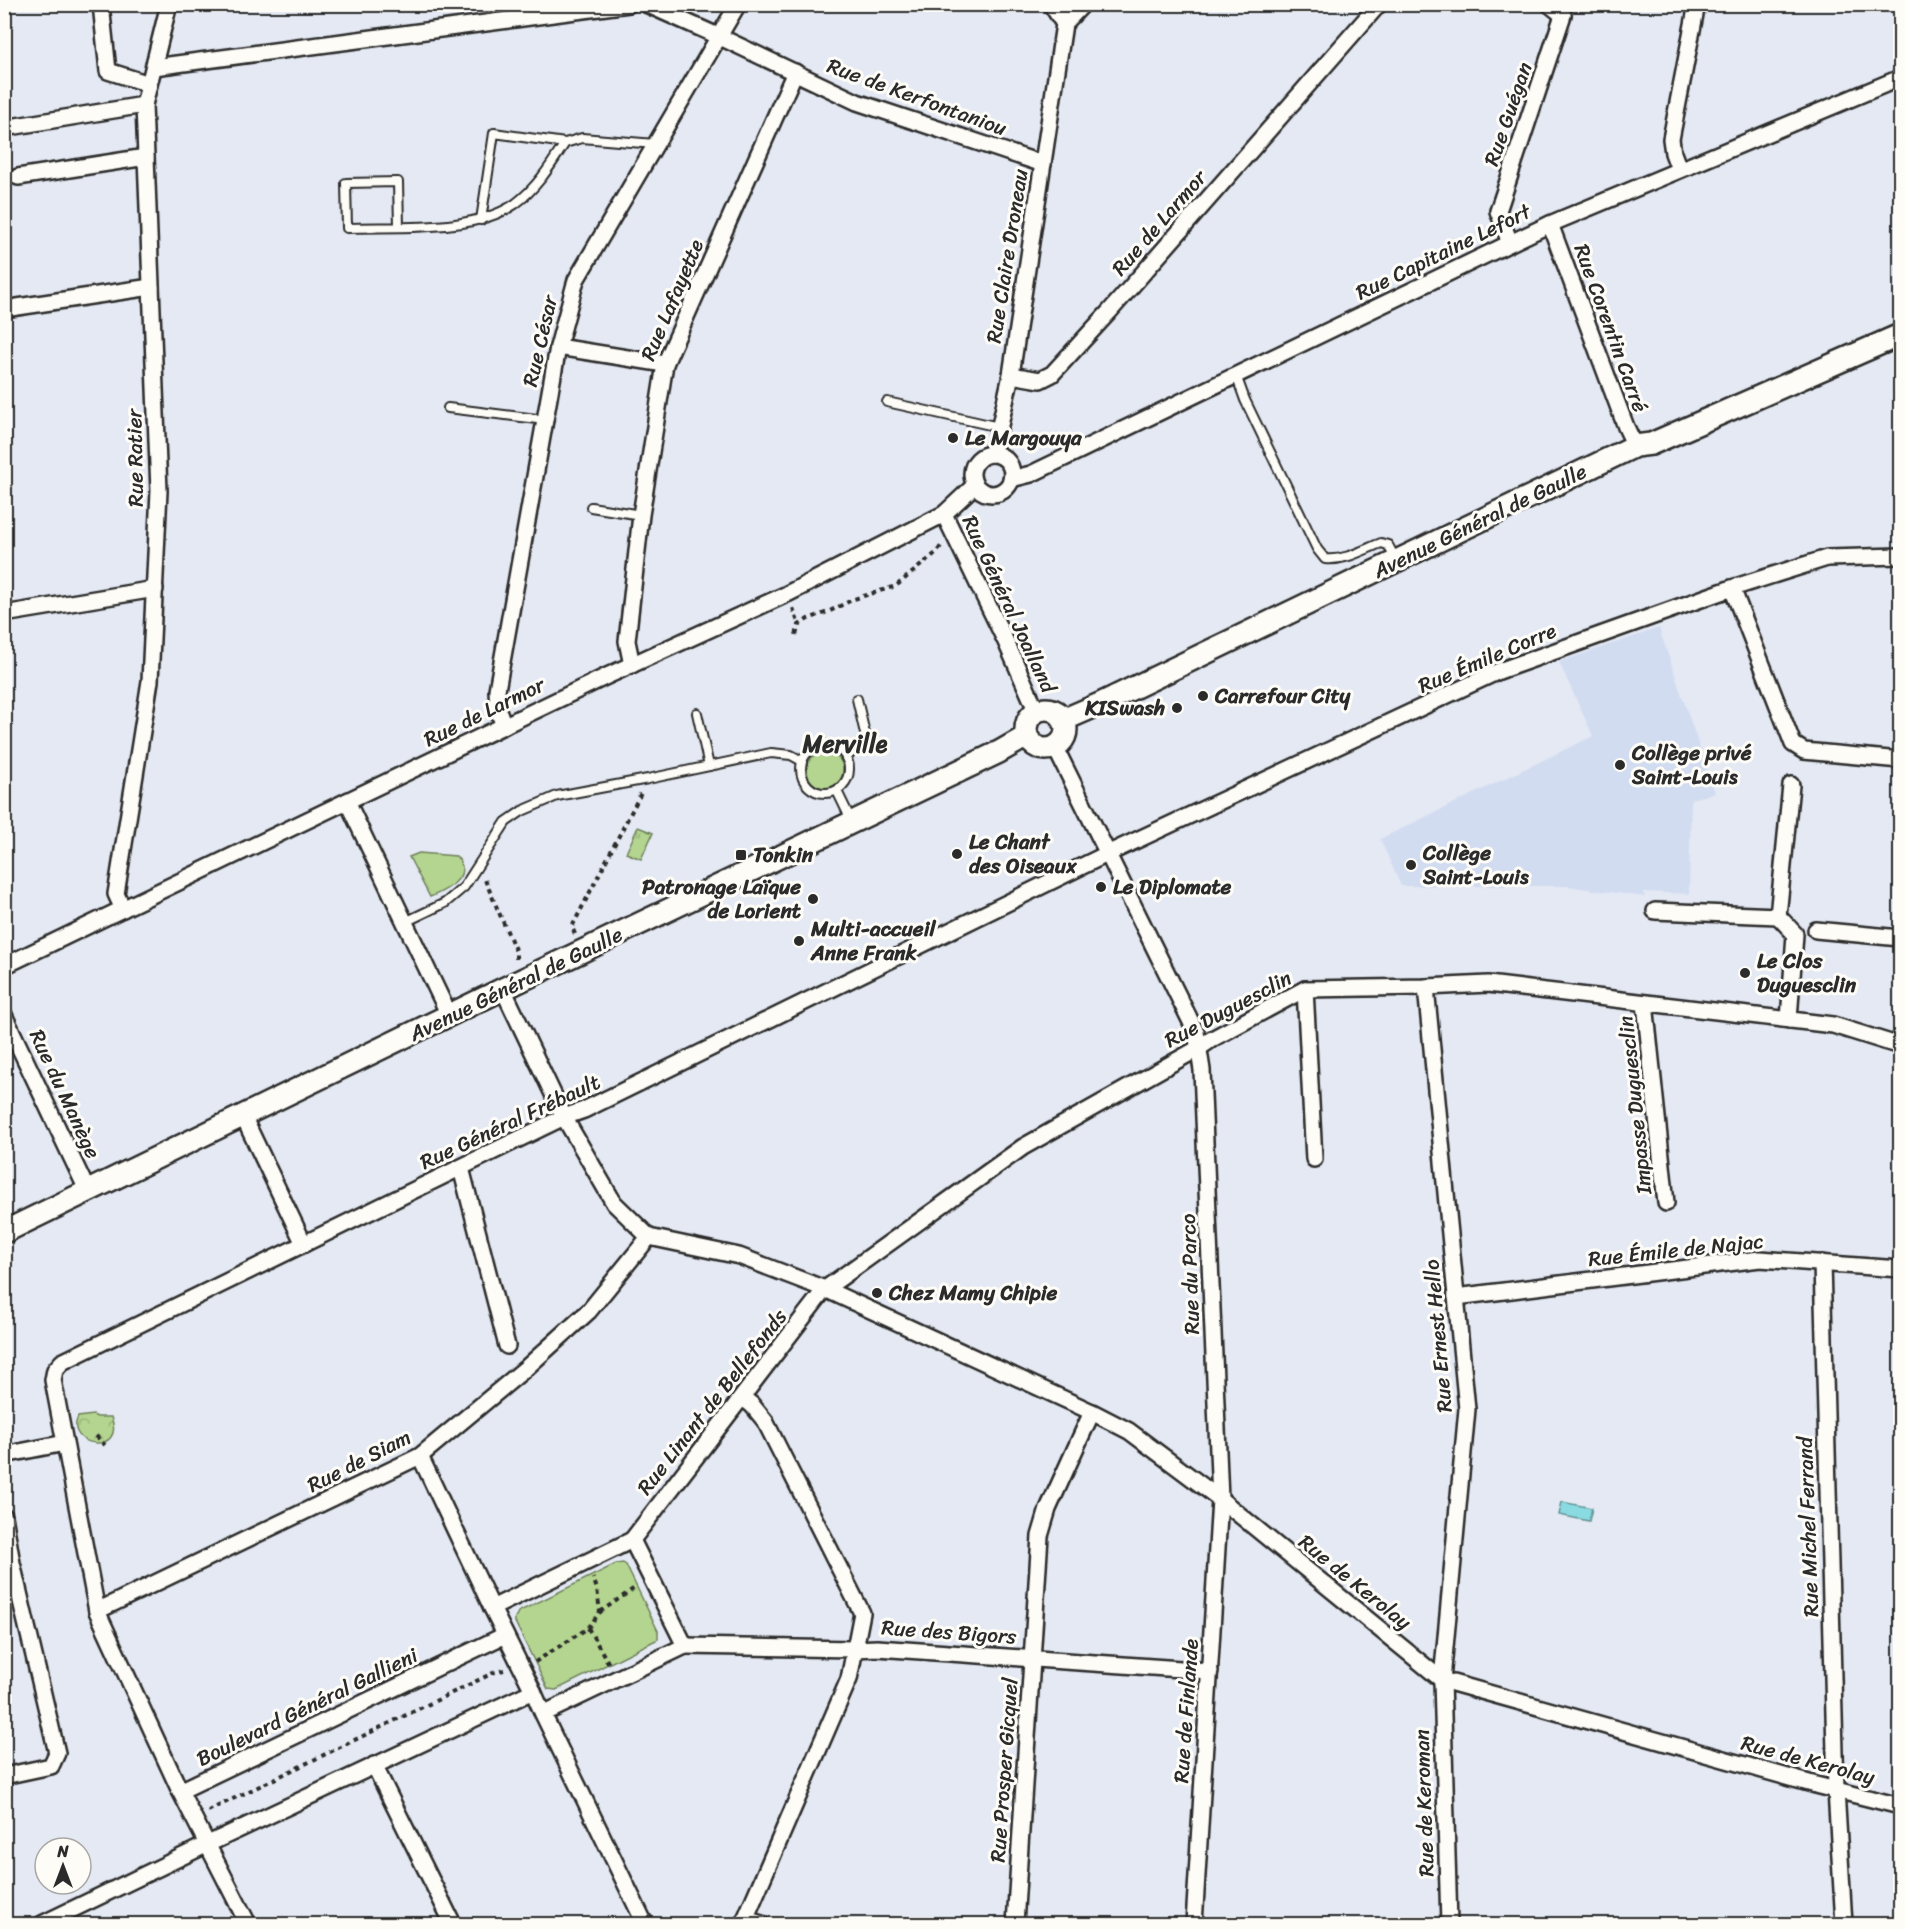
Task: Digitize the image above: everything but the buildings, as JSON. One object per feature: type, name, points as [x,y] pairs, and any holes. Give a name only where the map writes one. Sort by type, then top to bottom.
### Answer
[{"type":"main road","name":"Avenue Général de Gaulle","points":[[1063,720],[1635,446],[1651,444],[1900,335]]},
{"type":"main road","points":[[1049,710],[1060,715],[1063,720],[1066,732],[1055,747],[1038,748],[1029,741],[1026,724],[1037,712],[1049,710]]},
{"type":"main road","name":"Avenue Général de Gaulle","points":[[4,1232],[509,986],[999,752],[1027,736]]},
{"type":"street","points":[[101,4],[108,71],[149,84]]},
{"type":"street","name":"Rue Ratier","points":[[123,909],[116,894],[150,681],[159,491],[144,105],[169,4]]},
{"type":"street","points":[[154,67],[628,4]]},
{"type":"street","name":"Rue de Kerfontaniou","points":[[646,4],[857,102],[1043,164]]},
{"type":"street","name":"Rue César","points":[[504,726],[498,710],[497,690],[558,347],[576,280],[738,4]]},
{"type":"street","points":[[1051,4],[1064,24],[1083,4]]},
{"type":"street","name":"Rue de Larmor","points":[[1011,375],[1040,380],[1052,374],[1378,4]]},
{"type":"street","name":"Rue Guégan","points":[[1510,243],[1498,211],[1563,15],[1549,4]]},
{"type":"street","points":[[1679,169],[1671,139],[1697,4]]},
{"type":"street","name":"Rue Claire Droneau","points":[[1011,375],[1064,24]]},
{"type":"street","name":"Rue Lafayette","points":[[632,665],[627,641],[641,515],[665,364],[795,72]]},
{"type":"street","name":"Rue Capitaine Lefort","points":[[1011,479],[1031,474],[1550,224],[1900,78]]},
{"type":"street","points":[[4,128],[144,105]]},
{"type":"street","points":[[18,177],[146,157]]},
{"type":"street","name":"Rue Corentin Carré","points":[[1550,224],[1635,446]]},
{"type":"street","points":[[4,309],[151,287]]},
{"type":"street","points":[[558,347],[665,364]]},
{"type":"street","points":[[991,454],[1011,375]]},
{"type":"street","points":[[991,454],[1003,457],[1011,473],[1011,479],[1004,490],[998,493],[985,493],[975,485],[972,473],[975,462],[991,454]]},
{"type":"street","name":"Rue de Larmor","points":[[4,966],[632,665],[787,594],[944,514],[975,485]]},
{"type":"street","name":"Rue Général Joalland","points":[[944,514],[1037,712]]},
{"type":"street","name":"Rue Émile Corre","points":[[1107,854],[1499,671],[1732,588],[1827,558],[1900,556]]},
{"type":"street","points":[[1732,588],[1793,744],[1804,752],[1900,760]]},
{"type":"street","points":[[4,614],[155,589]]},
{"type":"street","points":[[1055,747],[1196,1032],[1199,1048]]},
{"type":"street","points":[[1778,916],[1791,785]]},
{"type":"street","points":[[347,801],[449,1015]]},
{"type":"street","name":"Rue Général Frébault","points":[[180,1791],[97,1611],[53,1380],[55,1370],[62,1362],[1107,854]]},
{"type":"street","points":[[1655,911],[1778,916],[1795,934],[1789,1020]]},
{"type":"street","points":[[1816,930],[1900,938]]},
{"type":"street","name":"Rue Duguesclin","points":[[825,1289],[1023,1147],[1212,1039],[1305,989],[1488,984],[1833,1025],[1900,1046]]},
{"type":"street","points":[[509,986],[564,1117],[614,1203],[649,1237]]},
{"type":"street","name":"Rue Ernest Hello","points":[[1426,987],[1467,1408],[1442,1680]]},
{"type":"street","points":[[1305,989],[1314,1159]]},
{"type":"street","name":"Impasse Duguesclin","points":[[1645,1003],[1666,1203]]},
{"type":"street","name":"Rue du Manège","points":[[4,1014],[88,1192]]},
{"type":"street","name":"Rue du Parco","points":[[1199,1048],[1220,1499]]},
{"type":"street","points":[[243,1116],[304,1244]]},
{"type":"street","points":[[461,1168],[507,1346]]},
{"type":"street","name":"Rue de Kerolay","points":[[649,1237],[739,1256],[825,1289],[1129,1431],[1220,1499],[1442,1680],[1900,1806]]},
{"type":"street","name":"Rue de Siam","points":[[97,1611],[420,1456],[526,1368],[589,1311],[649,1237]]},
{"type":"street","name":"Rue Émile de Najac","points":[[1456,1297],[1760,1259],[1900,1269]]},
{"type":"street","name":"Rue Michel Ferrand","points":[[1822,1263],[1836,1790],[1844,1924]]},
{"type":"street","name":"Rue Linant de Bellefonds","points":[[632,1540],[825,1289]]},
{"type":"street","points":[[743,1398],[765,1421],[862,1613],[849,1679],[744,1922],[762,1924]]},
{"type":"street","name":"Rue Prosper Gicquel","points":[[1015,1924],[1040,1536],[1048,1509],[1092,1412]]},
{"type":"street","points":[[4,1455],[65,1443]]},
{"type":"street","points":[[420,1456],[645,1924]]},
{"type":"street","name":"Rue de Finlande","points":[[1194,1924],[1220,1499]]},
{"type":"street","points":[[4,1516],[12,1563],[57,1753],[51,1766],[4,1776]]},
{"type":"street","points":[[492,1608],[632,1540],[685,1646],[543,1714]]},
{"type":"street","name":"Boulevard Général Gallieni","points":[[248,1924],[180,1791],[505,1635]]},
{"type":"street","name":"Rue des Bigors","points":[[685,1646],[878,1648],[1210,1671]]},
{"type":"street","name":"Rue de Keroman","points":[[1442,1680],[1449,1924]]},
{"type":"street","points":[[42,1924],[533,1691]]},
{"type":"street","points":[[374,1765],[453,1924]]},
{"type":"lane","points":[[1882,4],[1894,4]]},
{"type":"lane","points":[[482,220],[494,133],[565,143],[582,138],[655,144]]},
{"type":"lane","points":[[399,226],[398,182],[346,183],[347,228],[452,225],[482,220],[515,204],[543,178],[565,143]]},
{"type":"lane","points":[[1236,375],[1245,400],[1317,549],[1325,559],[1335,560],[1347,557],[1381,543],[1388,545],[1397,561]]},
{"type":"lane","points":[[887,402],[999,427]]},
{"type":"lane","points":[[448,408],[545,420]]},
{"type":"lane","points":[[591,507],[641,515]]},
{"type":"lane","points":[[846,758],[866,738],[857,699]]},
{"type":"lane","points":[[697,713],[710,766]]},
{"type":"lane","points":[[821,746],[836,747],[846,758],[849,765],[847,780],[837,791],[820,793],[806,784],[802,777],[802,761],[807,754],[821,746]]},
{"type":"lane","points":[[405,922],[445,903],[464,887],[506,822],[522,811],[557,796],[771,753],[790,755],[802,761]]},
{"type":"lane","points":[[837,791],[852,822]]},
{"type":"path","points":[[799,625],[854,599],[896,586],[937,552],[952,533]]},
{"type":"path","points":[[793,609],[799,625],[796,635]]},
{"type":"path","points":[[583,951],[572,927],[648,779]]},
{"type":"path","points":[[478,865],[516,952],[509,986]]},
{"type":"path","points":[[96,1436],[105,1445]]},
{"type":"path","points":[[588,1563],[597,1589],[600,1612]]},
{"type":"path","points":[[194,1816],[214,1809],[495,1672],[531,1664],[588,1628],[600,1612],[637,1586]]},
{"type":"path","points":[[588,1628],[618,1679]]},
{"type":"shaded area","name":"Collège privé Saint-Louis","points":[[1659,628],[1715,793],[1691,799],[1689,894],[1644,892],[1645,897],[1566,886],[1401,886],[1380,839],[1593,736],[1559,662]]},
{"type":"green space","points":[[825,752],[838,757],[843,770],[838,783],[825,788],[812,783],[807,770],[812,757]]},
{"type":"green space","points":[[638,827],[653,833],[641,859],[626,853]]},
{"type":"green space","points":[[419,853],[456,856],[461,863],[462,870],[456,882],[430,897],[409,857]]},
{"type":"green space","points":[[93,1415],[111,1417],[114,1429],[110,1438],[104,1442],[95,1443],[79,1435],[76,1427],[78,1417]]},
{"type":"green space","points":[[623,1563],[658,1631],[658,1639],[556,1690],[548,1689],[515,1622],[518,1612],[616,1564]]},
{"type":"water","points":[[1562,1502],[1592,1508],[1589,1521],[1559,1515]]},
{"type":"place","name":"Le Margouya","points":[[953,438]]},
{"type":"place","name":"Carrefour City","points":[[1203,696]]},
{"type":"place","name":"KISwash","points":[[1177,708]]},
{"type":"place","name":"Collège privé Saint-Louis","points":[[1620,765]]},
{"type":"place","name":"Le Chant des Oiseaux","points":[[957,854]]},
{"type":"place","name":"Tonkin","points":[[741,855]]},
{"type":"place","name":"Collège Saint-Louis","points":[[1411,865]]},
{"type":"place","name":"Le Diplomate","points":[[1101,887]]},
{"type":"place","name":"Patronage Laïque de Lorient","points":[[813,899]]},
{"type":"place","name":"Multi-accueil Anne Frank","points":[[799,941]]},
{"type":"place","name":"Le Clos Duguesclin","points":[[1745,973]]},
{"type":"place","name":"Chez Mamy Chipie","points":[[877,1293]]},
{"type":"district","name":"Merville","points":[[845,744]]}]
